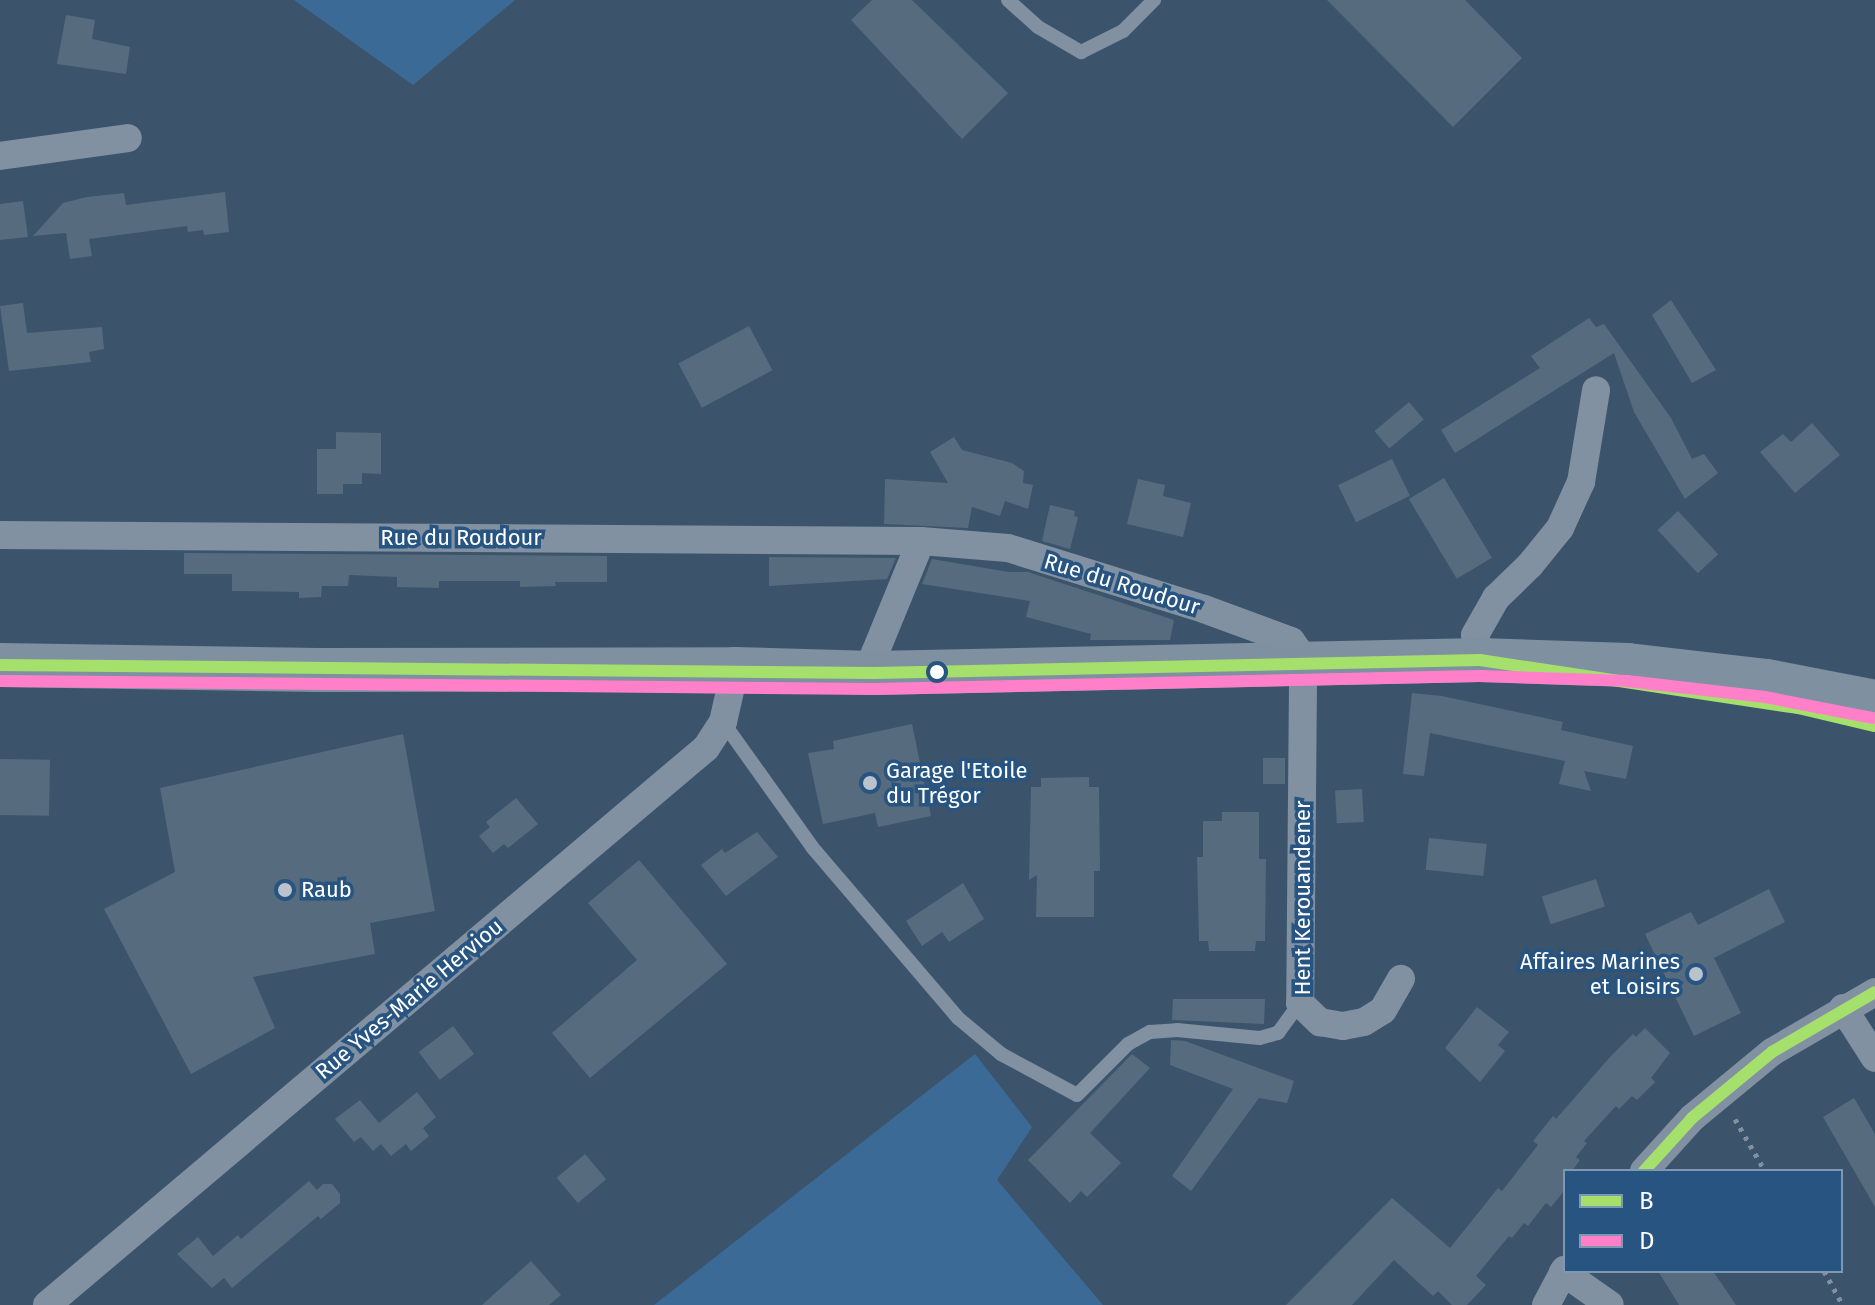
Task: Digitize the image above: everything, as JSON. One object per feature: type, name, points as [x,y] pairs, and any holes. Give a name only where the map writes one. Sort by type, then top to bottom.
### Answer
[{"type":"main road","points":[[1480,660],[1798,708],[1875,726]]},
{"type":"main road","points":[[0,665],[318,670],[735,669],[874,673],[1480,660],[1628,665],[1767,681],[1875,702]]},
{"type":"street","points":[[0,156],[128,138]]},
{"type":"street","points":[[1480,660],[1475,635],[1489,610],[1560,528],[1581,482],[1596,390]]},
{"type":"street","name":"Rue du Roudour","points":[[0,535],[921,541],[1008,548],[1204,609],[1291,641],[1308,664]]},
{"type":"street","points":[[874,673],[875,653],[921,541]]},
{"type":"street","name":"Hent Kerouandener","points":[[1308,664],[1303,682],[1300,1003],[1320,1022],[1343,1026],[1364,1022],[1383,1010],[1401,979]]},
{"type":"street","name":"Rue Yves-Marie Herviou","points":[[47,1305],[706,748],[723,722],[735,669]]},
{"type":"street","points":[[1646,1169],[1692,1118],[1772,1052],[1875,992]]},
{"type":"street","points":[[1843,1008],[1875,1058]]},
{"type":"street","points":[[1546,1305],[1563,1273]]},
{"type":"street","points":[[1567,1273],[1610,1305]]},
{"type":"lane","points":[[1008,0],[1038,27],[1081,52],[1123,31],[1154,0]]},
{"type":"lane","points":[[723,722],[812,847],[958,1018],[1001,1054],[1077,1095],[1128,1044],[1150,1032],[1177,1030],[1260,1038],[1278,1033],[1300,1003]]},
{"type":"path","points":[[1721,1094],[1764,1169]]},
{"type":"path","points":[[1825,1273],[1843,1305]]},
{"type":"shaded area","points":[[294,0],[515,0],[413,85]]},
{"type":"shaded area","points":[[975,1054],[1032,1127],[997,1180],[1103,1305],[654,1305]]},
{"type":"building","points":[[872,0],[912,0],[1008,93],[962,139],[851,20]]},
{"type":"building","points":[[1327,0],[1465,0],[1522,58],[1453,127]]},
{"type":"building","points":[[66,15],[95,20],[92,39],[130,47],[126,74],[57,64]]},
{"type":"building","points":[[225,192],[229,232],[204,235],[203,230],[188,232],[187,226],[89,239],[92,256],[70,259],[66,233],[33,236],[63,203],[87,197],[124,193],[126,205]]},
{"type":"building","points":[[23,201],[28,237],[0,240],[0,204]]},
{"type":"building","points":[[1671,300],[1716,370],[1692,383],[1652,315]]},
{"type":"building","points":[[23,303],[27,333],[102,327],[104,349],[89,352],[91,362],[9,371],[0,306]]},
{"type":"building","points":[[1589,318],[1596,327],[1604,324],[1671,418],[1692,459],[1704,454],[1718,473],[1685,499],[1634,412],[1614,353],[1455,453],[1441,430],[1540,368],[1531,356]]},
{"type":"building","points":[[749,326],[772,370],[702,408],[678,364]]},
{"type":"building","points":[[1409,402],[1424,420],[1389,449],[1375,431]]},
{"type":"building","points":[[1812,423],[1840,455],[1795,493],[1760,452],[1783,434],[1791,442]]},
{"type":"building","points":[[336,432],[381,433],[381,474],[362,473],[362,484],[343,484],[343,494],[317,494],[317,449],[336,449]]},
{"type":"building","points":[[954,437],[962,450],[1012,463],[1024,471],[1023,483],[1033,485],[1028,509],[1005,501],[1000,516],[972,507],[968,528],[884,524],[885,479],[948,483],[930,452]]},
{"type":"building","points":[[1392,459],[1410,496],[1356,522],[1338,485]]},
{"type":"building","points":[[1444,478],[1492,558],[1457,579],[1409,499]]},
{"type":"building","points":[[1138,479],[1165,485],[1163,496],[1191,503],[1183,537],[1127,524]]},
{"type":"building","points":[[1050,505],[1075,511],[1074,516],[1078,517],[1070,549],[1042,541]]},
{"type":"building","points":[[1678,511],[1718,554],[1698,573],[1658,530]]},
{"type":"building","points":[[184,553],[607,556],[607,582],[555,582],[556,586],[520,587],[520,581],[439,581],[439,588],[397,587],[397,577],[349,575],[348,586],[322,586],[321,597],[299,598],[299,592],[232,591],[232,574],[184,574]]},
{"type":"building","points":[[769,557],[896,558],[887,579],[769,586]]},
{"type":"building","points":[[932,559],[1009,572],[1028,572],[1174,620],[1170,640],[1090,640],[1091,634],[1026,617],[1030,601],[922,584]]},
{"type":"building","points":[[1412,693],[1442,696],[1563,722],[1561,730],[1633,746],[1626,779],[1584,771],[1591,791],[1559,784],[1565,761],[1430,733],[1424,776],[1403,774]]},
{"type":"building","name":"Garage l'Etoile du Trégor","points":[[912,724],[931,816],[878,827],[875,813],[823,824],[808,753],[834,749],[833,741]]},
{"type":"building","name":"Raub","points":[[403,734],[435,911],[370,923],[375,954],[253,977],[275,1028],[191,1074],[104,909],[175,872],[160,788]]},
{"type":"building","points":[[1263,758],[1285,758],[1285,784],[1263,784]]},
{"type":"building","points":[[0,759],[50,760],[49,816],[0,815]]},
{"type":"building","points":[[1089,777],[1089,787],[1099,787],[1100,871],[1094,871],[1094,917],[1036,917],[1037,875],[1029,880],[1031,787],[1041,787],[1041,778]]},
{"type":"building","points":[[1362,789],[1364,822],[1337,823],[1335,790]]},
{"type":"building","points":[[516,798],[538,824],[508,848],[504,844],[493,853],[479,836],[490,827],[486,822]]},
{"type":"building","points":[[1222,812],[1259,812],[1259,859],[1266,859],[1265,941],[1256,941],[1255,951],[1209,951],[1208,941],[1199,941],[1197,857],[1203,857],[1203,821],[1222,821]]},
{"type":"building","points":[[757,832],[778,857],[726,896],[701,865],[722,849],[725,853]]},
{"type":"building","points":[[1429,838],[1487,844],[1483,876],[1426,870]]},
{"type":"building","points":[[639,860],[727,964],[590,1078],[552,1033],[637,960],[588,903]]},
{"type":"building","points":[[1596,879],[1605,907],[1551,924],[1542,897]]},
{"type":"building","points":[[963,883],[984,919],[949,942],[942,932],[922,946],[906,921]]},
{"type":"building","points":[[1769,889],[1785,922],[1714,958],[1741,1013],[1694,1036],[1645,934],[1691,912],[1698,925]]},
{"type":"building","points":[[1173,999],[1265,999],[1264,1024],[1172,1020]]},
{"type":"building","points":[[1477,1007],[1509,1032],[1498,1045],[1505,1051],[1480,1082],[1445,1048]]},
{"type":"building","points":[[453,1026],[474,1054],[440,1080],[419,1052]]},
{"type":"building","points":[[1645,1028],[1670,1053],[1651,1078],[1655,1082],[1637,1100],[1632,1096],[1619,1109],[1616,1106],[1584,1141],[1587,1143],[1576,1157],[1580,1160],[1573,1169],[1563,1169],[1563,1192],[1551,1207],[1546,1203],[1528,1226],[1524,1223],[1512,1238],[1509,1236],[1476,1276],[1486,1285],[1467,1305],[1452,1305],[1438,1291],[1433,1296],[1394,1260],[1352,1305],[1286,1305],[1392,1198],[1450,1248],[1498,1188],[1502,1191],[1538,1145],[1533,1141],[1553,1116],[1556,1119],[1633,1034],[1636,1037]]},
{"type":"building","points":[[1171,1040],[1185,1041],[1294,1081],[1287,1103],[1259,1098],[1191,1191],[1172,1176],[1233,1089],[1170,1065]]},
{"type":"building","points":[[1132,1054],[1150,1068],[1090,1133],[1121,1163],[1087,1197],[1081,1191],[1070,1203],[1028,1160]]},
{"type":"building","points":[[417,1092],[436,1117],[423,1128],[429,1136],[411,1151],[406,1144],[391,1156],[381,1144],[373,1151],[361,1137],[354,1142],[335,1119],[360,1100],[379,1123]]},
{"type":"building","points":[[1854,1098],[1875,1134],[1875,1207],[1823,1117]]},
{"type":"building","points":[[585,1154],[606,1179],[578,1203],[557,1178]]},
{"type":"building","points":[[309,1181],[317,1190],[323,1184],[332,1184],[340,1194],[340,1203],[321,1219],[318,1216],[232,1288],[224,1278],[212,1288],[177,1254],[198,1237],[213,1256],[238,1235],[241,1239]]},
{"type":"building","points":[[531,1261],[561,1295],[549,1305],[482,1305]]},
{"type":"building","points":[[1659,1273],[1714,1273],[1736,1305],[1679,1305]]},
{"type":"transit line","name":"B","points":[[0,665],[874,673],[1480,660],[1798,708],[1875,726]]},
{"type":"transit line","name":"D","points":[[0,681],[874,689],[1480,676],[1627,681],[1765,697],[1872,718]]},
{"type":"transit line","name":"B","points":[[1646,1169],[1692,1118],[1772,1052],[1875,992]]},
{"type":"place","name":"Garage l'Etoile du Trégor","points":[[870,783]]},
{"type":"place","name":"Raub","points":[[285,890]]},
{"type":"place","name":"Affaires Marines et Loisirs","points":[[1696,974]]}]
